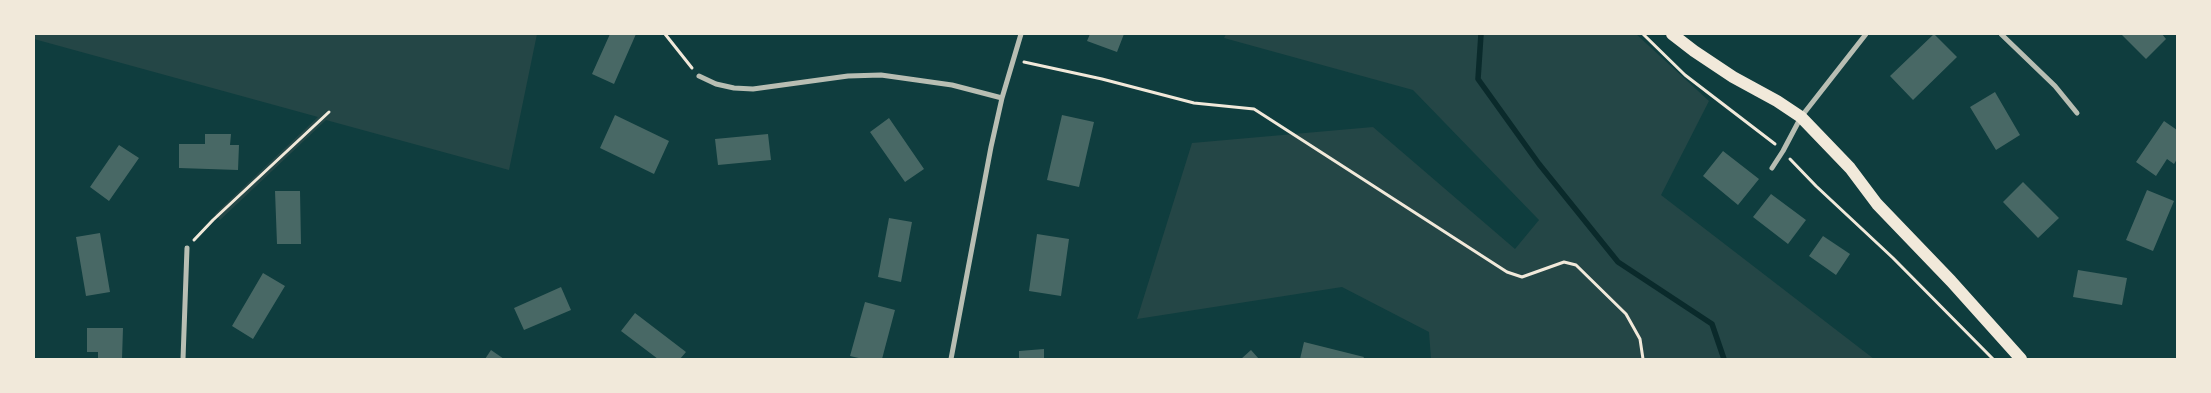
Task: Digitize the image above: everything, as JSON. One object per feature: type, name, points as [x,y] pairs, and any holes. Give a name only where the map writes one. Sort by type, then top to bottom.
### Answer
[{"type":"main road","points":[[1672,34],[1733,77],[1777,101],[1800,117],[1850,168],[1877,204],[1951,281],[2020,359]]},
{"type":"street","points":[[951,359],[1002,98],[1021,34]]},
{"type":"street","points":[[1772,168],[1800,117],[1866,34]]},
{"type":"street","points":[[2001,34],[2055,86],[2078,113]]},
{"type":"street","points":[[699,76],[716,84],[734,88],[753,88],[848,76],[881,75],[952,85],[1002,98]]},
{"type":"street","points":[[183,359],[187,248]]},
{"type":"path","points":[[665,34],[699,76]]},
{"type":"path","points":[[1643,34],[1685,75],[1733,113],[1763,133],[1783,151],[1816,186],[1893,258],[1993,359]]},
{"type":"path","points":[[1014,59],[1194,103],[1254,109],[1507,272],[1522,276],[1564,262],[1576,265],[1626,314],[1640,339],[1642,359]]},
{"type":"path","points":[[187,248],[213,220],[329,112]]},
{"type":"shaded area","points":[[34,34],[537,34],[509,170],[326,120],[220,220],[215,214],[318,117],[34,39]]},
{"type":"shaded area","points":[[1226,34],[1636,34],[1709,101],[1661,195],[1874,359],[1431,359],[1429,332],[1342,287],[1137,319],[1192,143],[1373,127],[1515,249],[1539,220],[1413,90],[1224,38]]},
{"type":"building","points":[[610,34],[636,34],[614,84],[592,74]]},
{"type":"building","points":[[1090,34],[1124,34],[1117,52],[1087,41]]},
{"type":"building","points":[[1934,34],[1957,57],[1913,100],[1890,76]]},
{"type":"building","points":[[2121,34],[2162,34],[2166,39],[2146,59]]},
{"type":"building","points":[[1995,92],[2020,135],[1996,150],[1970,107]]},
{"type":"building","points":[[615,115],[669,141],[654,174],[600,148]]},
{"type":"building","points":[[1062,115],[1094,122],[1079,187],[1047,180]]},
{"type":"building","points":[[889,118],[924,169],[905,182],[870,132]]},
{"type":"building","points":[[2164,121],[2177,130],[2177,159],[2174,164],[2167,159],[2156,176],[2136,162]]},
{"type":"building","points":[[205,134],[231,134],[230,145],[239,145],[238,170],[179,168],[179,144],[205,144]]},
{"type":"building","points":[[768,134],[771,160],[718,165],[715,139]]},
{"type":"building","points":[[119,145],[139,158],[109,201],[90,187]]},
{"type":"building","points":[[1723,151],[1759,179],[1738,205],[1703,176]]},
{"type":"building","points":[[2023,182],[2059,218],[2038,238],[2003,202]]},
{"type":"building","points":[[2147,190],[2174,201],[2153,251],[2126,240]]},
{"type":"building","points":[[275,191],[300,191],[301,244],[277,244]]},
{"type":"building","points":[[1771,194],[1806,220],[1788,244],[1753,217]]},
{"type":"building","points":[[889,218],[912,222],[901,282],[878,277]]},
{"type":"building","points":[[100,233],[110,292],[86,296],[76,237]]},
{"type":"building","points":[[1037,234],[1069,239],[1061,296],[1029,291]]},
{"type":"building","points":[[1823,236],[1850,254],[1836,275],[1809,256]]},
{"type":"building","points":[[2078,270],[2127,278],[2122,305],[2073,297]]},
{"type":"building","points":[[263,273],[285,286],[253,339],[232,326]]},
{"type":"building","points":[[561,287],[571,310],[524,330],[514,308]]},
{"type":"building","points":[[865,302],[895,310],[882,359],[863,359],[850,356]]},
{"type":"building","points":[[635,313],[686,352],[680,359],[658,359],[621,331]]},
{"type":"building","points":[[87,328],[123,328],[122,359],[98,359],[98,352],[87,352]]},
{"type":"building","points":[[1304,342],[1364,357],[1363,359],[1300,359]]},
{"type":"building","points":[[1044,349],[1044,359],[1019,359],[1019,351]]},
{"type":"building","points":[[491,350],[504,359],[485,359]]},
{"type":"building","points":[[1251,350],[1259,359],[1241,359]]},
{"type":"waterway","points":[[1481,34],[1478,79],[1539,164],[1618,262],[1712,324],[1724,359]]}]
